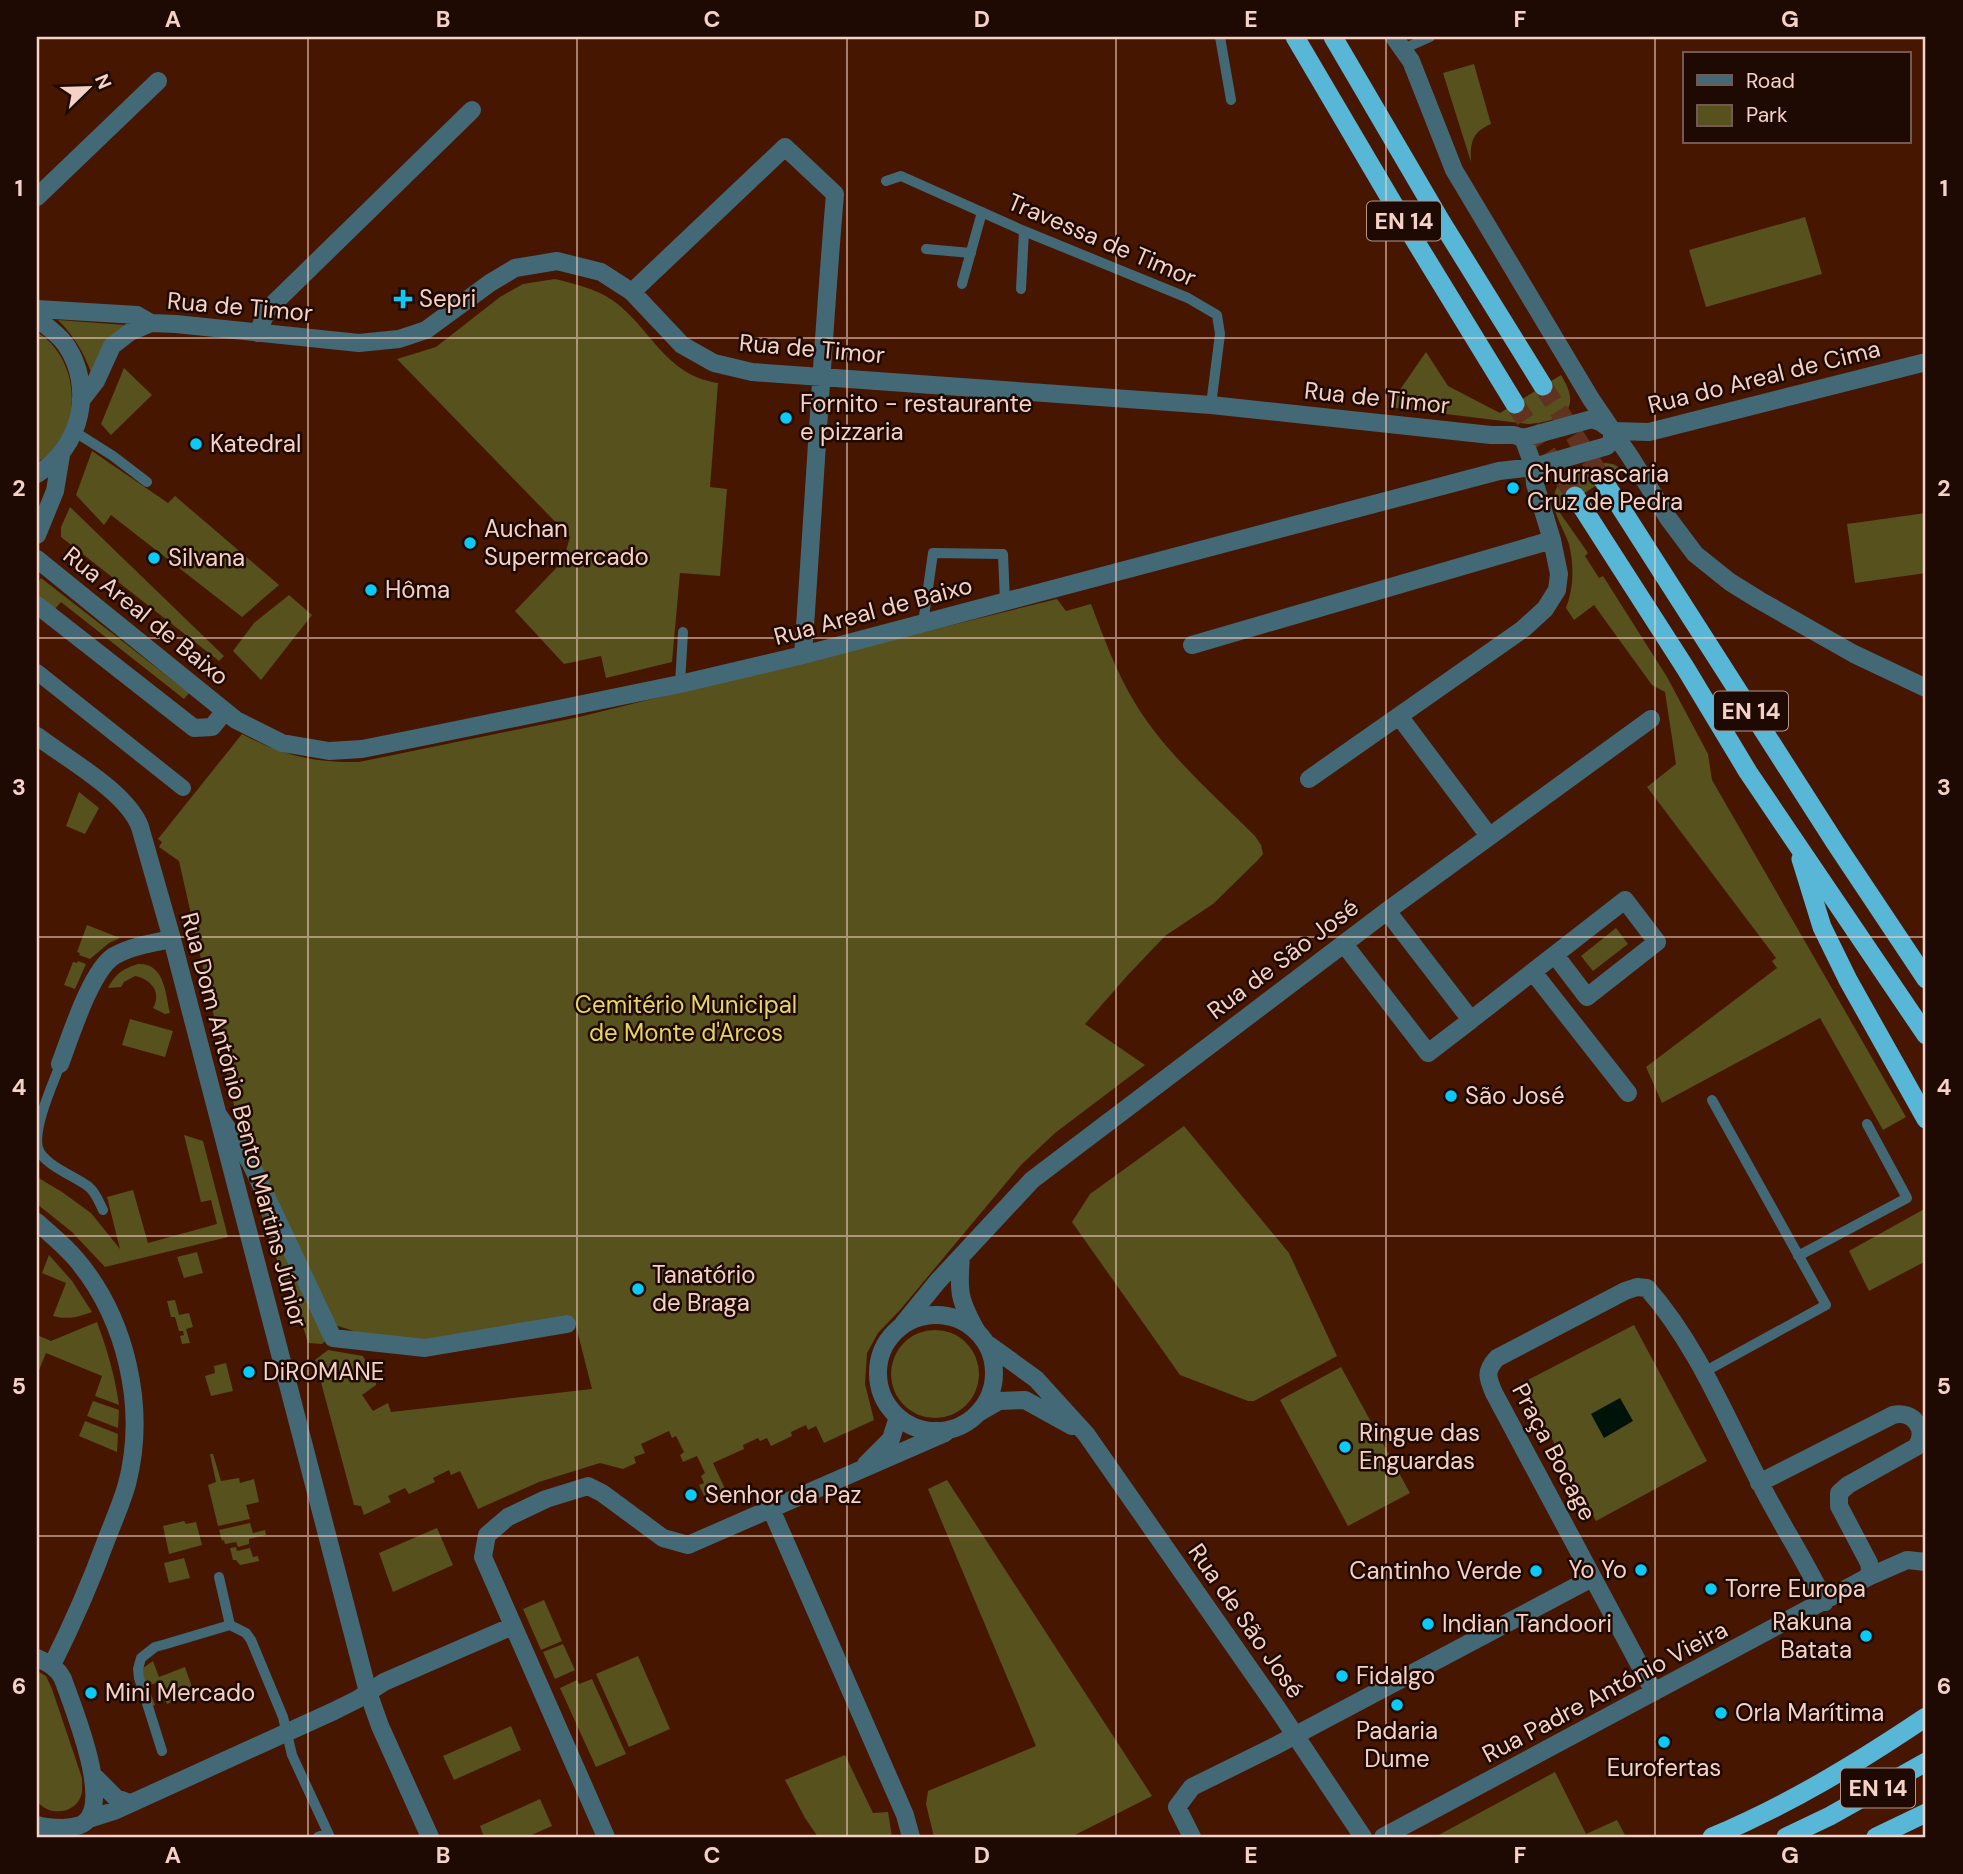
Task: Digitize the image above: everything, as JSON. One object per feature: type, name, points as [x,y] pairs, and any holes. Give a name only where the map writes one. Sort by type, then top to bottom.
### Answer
[{"type":"highway","name":"EN 14","points":[[1296,37],[1414,239],[1516,404]]},
{"type":"highway","name":"EN 14","points":[[1333,37],[1442,223],[1543,386]]},
{"type":"highway","name":"EN 14","points":[[1604,480],[1836,844],[1926,979]]},
{"type":"highway","name":"EN 14","points":[[1576,496],[1748,772],[1926,1035]]},
{"type":"highway","points":[[1794,838],[1822,927],[1848,980],[1926,1119]]},
{"type":"highway","points":[[1712,1837],[1800,1796],[1926,1717]]},
{"type":"highway","name":"EN 14","points":[[1786,1837],[1830,1816],[1926,1762]]},
{"type":"highway","name":"EN 14","points":[[1876,1837],[1926,1813]]},
{"type":"street","points":[[1398,43],[1411,61],[1454,170],[1591,399],[1610,438]]},
{"type":"street","points":[[37,197],[158,81]]},
{"type":"street","points":[[258,333],[267,310],[472,110]]},
{"type":"street","points":[[632,292],[785,146],[835,194],[822,346],[803,655]]},
{"type":"street","name":"Rua de Timor","points":[[82,399],[96,381],[112,346],[130,332],[151,323],[359,343],[399,339],[426,330],[515,268],[557,261],[601,272],[632,292],[682,345],[714,363],[752,372],[1212,405],[1523,438]]},
{"type":"street","name":"Rua de Timor","points":[[37,309],[137,315],[151,323]]},
{"type":"street","points":[[37,319],[51,328],[65,344],[78,370],[82,399],[75,432],[61,455],[37,474]]},
{"type":"street","name":"Rua do Areal de Cima","points":[[1610,438],[1649,432],[1926,362]]},
{"type":"street","points":[[1309,779],[1523,629],[1545,609],[1557,590],[1559,574],[1535,484],[1534,467],[1523,438],[1592,419],[1600,422],[1695,554],[1730,582],[1759,600],[1854,654],[1926,688]]},
{"type":"street","name":"Rua Areal de Baixo","points":[[37,559],[236,720],[282,743],[329,751],[374,746],[680,684],[803,655],[1499,471],[1534,467],[1610,438]]},
{"type":"street","points":[[37,535],[55,491],[61,455]]},
{"type":"street","points":[[1192,645],[1552,540]]},
{"type":"street","name":"Rua Areal de Baixo","points":[[37,605],[194,728],[212,727],[225,711]]},
{"type":"street","points":[[37,672],[183,788]]},
{"type":"street","points":[[1399,716],[1489,836]]},
{"type":"street","name":"Rua de São José","points":[[903,1324],[938,1281],[1032,1180],[1387,911],[1651,719]]},
{"type":"street","name":"Rua Dom António Bento Martins Júnior","points":[[37,737],[122,800],[134,814],[140,827],[218,1113],[368,1692],[380,1726],[430,1837]]},
{"type":"street","points":[[1344,944],[1428,1053],[1625,900],[1657,942],[1587,997],[1555,955]]},
{"type":"street","points":[[1387,911],[1471,1020]]},
{"type":"street","points":[[59,1067],[95,978],[105,963],[130,949],[172,939]]},
{"type":"street","points":[[1533,972],[1628,1093]]},
{"type":"street","points":[[218,1113],[250,1162],[334,1338],[425,1348],[567,1324]]},
{"type":"street","points":[[37,1222],[76,1259],[109,1312],[123,1346],[133,1395],[135,1423],[128,1482],[120,1508],[68,1634],[44,1662],[60,1673],[63,1679],[94,1776],[95,1794],[84,1827]]},
{"type":"street","name":"Rua de São José","points":[[961,1256],[958,1287],[964,1309],[983,1338],[1036,1379],[1086,1434],[1296,1735],[1363,1837]]},
{"type":"street","name":"Praça Bocage","points":[[1654,1692],[1494,1393],[1488,1378],[1490,1366],[1497,1358],[1625,1291],[1637,1287],[1647,1288],[1704,1372],[1759,1483],[1825,1602]]},
{"type":"street","points":[[606,1837],[482,1557],[487,1535],[508,1517],[546,1499],[588,1486],[602,1493],[663,1538],[688,1545],[859,1471],[945,1433],[968,1422],[980,1412],[993,1388],[993,1361],[983,1338],[964,1322],[941,1315],[918,1317],[903,1324],[885,1344],[878,1370],[879,1384],[883,1397],[898,1417],[922,1430],[945,1433]]},
{"type":"street","name":"Rua de São José","points":[[980,1412],[999,1401],[1025,1400],[1086,1434]]},
{"type":"street","points":[[1759,1483],[1893,1415],[1909,1415],[1915,1420],[1922,1434],[1916,1447],[1848,1485],[1839,1493],[1839,1506],[1869,1563],[1868,1577]]},
{"type":"street","points":[[859,1471],[891,1438],[898,1417]]},
{"type":"street","points":[[771,1509],[905,1815],[911,1837]]},
{"type":"street","name":"Rua Padre António Vieira","points":[[1383,1837],[1868,1577],[1906,1559],[1926,1562]]},
{"type":"street","points":[[1192,1837],[1177,1807],[1192,1787],[1296,1735],[1591,1578]]},
{"type":"street","points":[[37,1825],[58,1828],[84,1827],[129,1803],[358,1699],[384,1682],[513,1626]]},
{"type":"street","points":[[94,1776],[116,1798],[129,1803]]},
{"type":"lane","points":[[1220,37],[1231,100]]},
{"type":"lane","points":[[1398,43],[1430,37]]},
{"type":"lane","name":"Travessa de Timor","points":[[886,181],[901,176],[1024,231],[1188,298],[1217,315],[1220,334],[1212,405]]},
{"type":"lane","points":[[962,284],[982,212]]},
{"type":"lane","points":[[1021,289],[1024,231]]},
{"type":"lane","points":[[926,249],[971,253]]},
{"type":"lane","points":[[75,432],[147,482]]},
{"type":"lane","points":[[923,623],[933,554],[1003,554],[1005,602]]},
{"type":"lane","points":[[680,684],[683,632]]},
{"type":"lane","points":[[59,1067],[38,1133],[38,1149],[47,1161],[91,1189],[103,1210]]},
{"type":"lane","points":[[1704,1372],[1826,1305],[1712,1100]]},
{"type":"lane","points":[[1798,1256],[1907,1198],[1867,1124]]},
{"type":"lane","points":[[219,1577],[230,1625]]},
{"type":"lane","points":[[162,1751],[139,1678],[139,1662],[155,1647],[230,1625],[246,1633],[279,1706],[292,1755],[326,1836]]},
{"type":"green space","points":[[1474,64],[1491,124],[1476,135],[1471,149],[1471,162],[1443,73]]},
{"type":"green space","points":[[1805,217],[1822,274],[1706,307],[1689,250]]},
{"type":"green space","points":[[555,279],[591,289],[612,300],[626,311],[671,360],[700,378],[718,383],[710,487],[727,489],[720,576],[680,573],[672,662],[606,678],[601,656],[564,664],[515,611],[563,561],[570,537],[397,359],[436,347],[500,297],[523,284]]},
{"type":"green space","points":[[58,320],[125,325],[107,340],[91,372],[78,344]]},
{"type":"green space","points":[[37,332],[50,342],[60,355],[71,386],[72,403],[63,435],[54,449],[37,463]]},
{"type":"green space","points":[[1426,352],[1448,386],[1500,413],[1561,375],[1570,397],[1570,405],[1560,416],[1529,424],[1388,407]]},
{"type":"green space","points":[[124,368],[152,395],[111,435],[101,424]]},
{"type":"green space","points":[[92,451],[168,503],[175,496],[279,585],[242,617],[111,515],[104,525],[76,495]]},
{"type":"green space","points":[[1605,463],[1622,469],[1558,510],[1588,553],[1585,556],[1599,578],[1603,576],[1667,677],[1708,754],[1712,780],[1906,1117],[1883,1130],[1820,1018],[1662,1103],[1646,1067],[1777,968],[1772,961],[1776,958],[1647,787],[1676,764],[1665,692],[1652,685],[1594,605],[1574,620],[1566,608],[1572,584],[1572,560],[1569,544],[1555,512],[1555,492],[1569,476]]},
{"type":"green space","points":[[70,507],[224,656],[219,661],[61,537],[61,527]]},
{"type":"green space","points":[[1926,513],[1926,573],[1855,583],[1847,524]]},
{"type":"green space","points":[[41,578],[189,693],[184,699],[61,602],[54,610],[37,596],[37,585]]},
{"type":"green space","points":[[289,595],[312,615],[261,680],[233,651],[254,623]]},
{"type":"green space","name":"Cemitério Municipal de Monte d'Arcos","points":[[1057,599],[1066,611],[1091,604],[1122,679],[1147,722],[1191,773],[1255,836],[1263,854],[1213,904],[1165,936],[1085,1024],[1145,1065],[1055,1133],[1021,1165],[878,1333],[867,1353],[865,1384],[874,1420],[824,1443],[816,1426],[808,1430],[806,1425],[791,1432],[792,1436],[771,1446],[767,1438],[760,1441],[758,1438],[743,1445],[744,1449],[713,1463],[726,1491],[706,1500],[699,1485],[704,1483],[701,1476],[705,1473],[697,1456],[683,1462],[680,1455],[684,1452],[676,1436],[672,1438],[669,1431],[641,1444],[645,1453],[634,1457],[636,1463],[623,1469],[600,1463],[539,1482],[478,1509],[460,1471],[451,1475],[449,1470],[433,1478],[435,1482],[409,1494],[405,1488],[388,1496],[391,1502],[364,1515],[361,1506],[354,1505],[315,1360],[328,1350],[363,1356],[376,1382],[376,1385],[362,1395],[373,1411],[388,1403],[391,1412],[592,1389],[574,1318],[425,1341],[375,1338],[332,1324],[318,1288],[236,1114],[179,861],[159,847],[162,842],[158,839],[242,734],[298,756],[327,761],[359,762],[579,717]]},
{"type":"green space","points":[[79,792],[99,808],[85,834],[66,826]]},
{"type":"green space","points":[[87,925],[120,938],[109,943],[90,959],[79,955],[77,952]]},
{"type":"green space","points":[[1616,928],[1628,944],[1593,971],[1581,956]]},
{"type":"green space","points":[[73,962],[86,964],[75,989],[64,985]]},
{"type":"green space","points":[[138,964],[154,968],[159,974],[170,1013],[165,1014],[153,1008],[155,992],[146,980],[135,976],[121,987],[108,988],[120,972]]},
{"type":"green space","points":[[130,1019],[173,1031],[165,1057],[122,1045]]},
{"type":"green space","points":[[1184,1126],[1289,1253],[1337,1356],[1254,1401],[1180,1375],[1072,1222],[1090,1194]]},
{"type":"green space","points":[[184,1135],[203,1141],[228,1237],[105,1267],[72,1232],[37,1204],[37,1177],[91,1213],[120,1249],[107,1197],[133,1190],[148,1243],[217,1224],[211,1200],[201,1202]]},
{"type":"green space","points":[[253,1171],[327,1339],[322,1344],[308,1343],[291,1287],[286,1286],[255,1197]]},
{"type":"green space","points":[[1926,1208],[1926,1261],[1869,1291],[1849,1251]]},
{"type":"green space","points":[[197,1252],[203,1273],[184,1278],[177,1257]]},
{"type":"green space","points":[[49,1255],[72,1281],[92,1312],[73,1317],[53,1316],[66,1283],[42,1273]]},
{"type":"green space","points":[[175,1300],[179,1315],[189,1313],[193,1327],[186,1329],[190,1343],[182,1344],[180,1336],[184,1335],[183,1331],[179,1331],[175,1317],[171,1317],[167,1301]]},
{"type":"green space","points":[[97,1322],[119,1405],[95,1396],[102,1376],[46,1353],[37,1375],[37,1335],[51,1341]]},
{"type":"green space","points":[[1634,1325],[1707,1461],[1596,1521],[1522,1383]]},
{"type":"green space","points":[[935,1330],[952,1334],[966,1343],[975,1357],[979,1374],[975,1391],[966,1405],[952,1414],[935,1418],[918,1414],[904,1405],[895,1391],[891,1374],[895,1357],[904,1343],[918,1334]]},
{"type":"green space","points":[[226,1363],[233,1391],[211,1396],[205,1376],[215,1373],[214,1366]]},
{"type":"green space","name":"Ringue das Enguardas","points":[[1341,1367],[1410,1493],[1348,1526],[1280,1400]]},
{"type":"green space","points":[[93,1401],[119,1410],[118,1428],[87,1416]]},
{"type":"green space","points":[[85,1421],[118,1434],[117,1452],[79,1436]]},
{"type":"green space","points":[[210,1454],[213,1454],[221,1481],[239,1478],[240,1483],[254,1479],[259,1502],[246,1505],[250,1519],[218,1526],[208,1485],[216,1482]]},
{"type":"green space","points":[[947,1480],[1152,1796],[1071,1837],[934,1837],[926,1804],[928,1791],[1036,1746],[928,1489]]},
{"type":"green space","points":[[184,1521],[186,1524],[196,1522],[202,1545],[169,1554],[163,1526]]},
{"type":"green space","points":[[250,1523],[253,1533],[265,1530],[266,1535],[249,1539],[249,1544],[238,1547],[236,1542],[225,1544],[224,1540],[222,1541],[219,1530]]},
{"type":"green space","points":[[437,1528],[453,1565],[393,1592],[379,1553]]},
{"type":"green space","points":[[236,1547],[237,1551],[250,1548],[253,1557],[258,1556],[259,1561],[240,1565],[233,1560],[230,1548]]},
{"type":"green space","points":[[184,1558],[190,1578],[169,1583],[164,1563]]},
{"type":"green space","points":[[544,1600],[562,1641],[541,1650],[523,1609]]},
{"type":"green space","points":[[563,1644],[575,1670],[555,1679],[543,1652]]},
{"type":"green space","points":[[638,1656],[670,1729],[629,1747],[596,1674]]},
{"type":"green space","points":[[153,1661],[159,1677],[185,1667],[194,1693],[167,1704],[158,1682],[148,1686],[155,1705],[151,1707],[142,1678],[143,1668]]},
{"type":"green space","points":[[37,1671],[46,1676],[52,1689],[82,1778],[82,1794],[78,1802],[67,1810],[54,1811],[37,1801]]},
{"type":"green space","points":[[592,1679],[626,1754],[596,1767],[560,1688],[577,1680],[579,1684]]},
{"type":"green space","points":[[511,1726],[521,1750],[454,1780],[443,1756]]},
{"type":"green space","points":[[845,1755],[873,1813],[888,1812],[892,1837],[818,1837],[805,1818],[785,1780]]},
{"type":"green space","points":[[1555,1772],[1586,1834],[1617,1820],[1626,1837],[1435,1837]]},
{"type":"green space","points":[[540,1799],[552,1826],[527,1837],[484,1837],[480,1826]]},
{"type":"shaded area","points":[[1620,1398],[1633,1421],[1604,1438],[1591,1414]]},
{"type":"tunnel","points":[[1543,386],[1603,480]]},
{"type":"tunnel","points":[[1515,404],[1575,496]]},
{"type":"place","name":"Sepri","points":[[403,299]]},
{"type":"place","name":"Fornito - restaurante e pizzaria","points":[[786,418]]},
{"type":"place","name":"Katedral","points":[[196,444]]},
{"type":"place","name":"Churrascaria Cruz de Pedra","points":[[1513,488]]},
{"type":"place","name":"Auchan Supermercado","points":[[470,543]]},
{"type":"place","name":"Silvana","points":[[154,558]]},
{"type":"place","name":"Hôma","points":[[371,590]]},
{"type":"place","name":"São José","points":[[1451,1096]]},
{"type":"place","name":"Tanatório de Braga","points":[[638,1289]]},
{"type":"place","name":"DiROMANE","points":[[249,1372]]},
{"type":"place","name":"Ringue das Enguardas","points":[[1345,1447]]},
{"type":"place","name":"Senhor da Paz","points":[[691,1495]]},
{"type":"place","name":"Yo Yo","points":[[1641,1570]]},
{"type":"place","name":"Cantinho Verde","points":[[1536,1571]]},
{"type":"place","name":"Torre Europa","points":[[1711,1589]]},
{"type":"place","name":"Indian Tandoori","points":[[1428,1624]]},
{"type":"place","name":"Rakuna Batata","points":[[1866,1636]]},
{"type":"place","name":"Fidalgo","points":[[1342,1676]]},
{"type":"place","name":"Mini Mercado","points":[[91,1693]]},
{"type":"place","name":"Padaria Dume","points":[[1397,1705]]},
{"type":"place","name":"Orla Marítima","points":[[1721,1713]]},
{"type":"place","name":"Eurofertas","points":[[1664,1742]]}]
